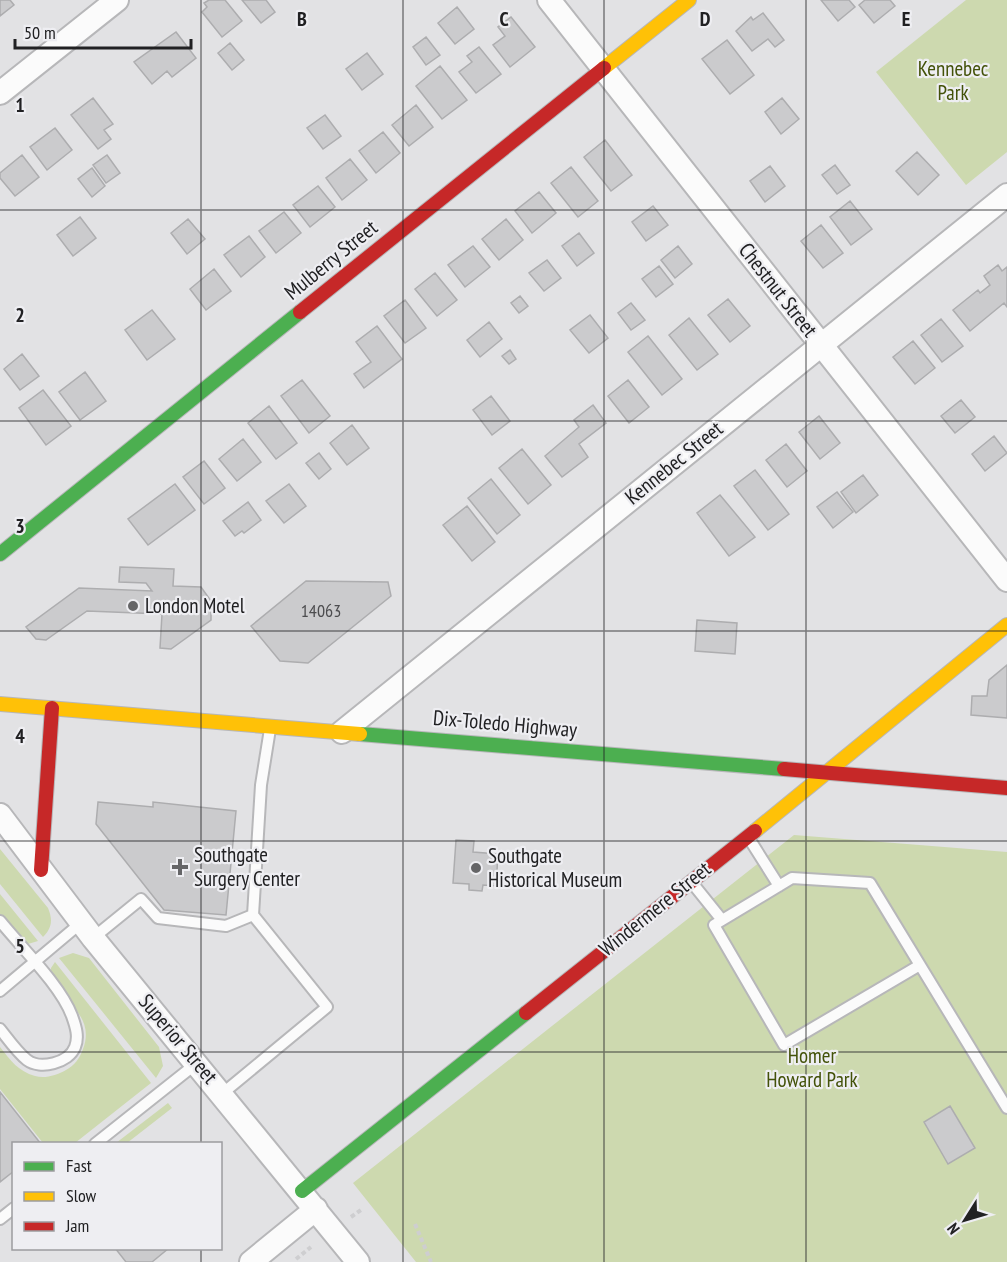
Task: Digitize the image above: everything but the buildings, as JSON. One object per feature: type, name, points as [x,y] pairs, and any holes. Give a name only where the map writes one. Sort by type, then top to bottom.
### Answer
[{"type":"street","points":[[0,93],[117,0]]},
{"type":"street","name":"Chestnut Street","points":[[549,0],[1007,580]]},
{"type":"street","name":"Mulberry Street","points":[[3,546],[689,0]]},
{"type":"street","name":"Kennebec Street","points":[[342,732],[1007,195]]},
{"type":"street","name":"Windermere Street","points":[[302,1191],[1007,626]]},
{"type":"street","name":"Dix-Toledo Highway","points":[[0,704],[1007,788]]},
{"type":"street","points":[[41,870],[52,708]]},
{"type":"street","name":"Superior Street","points":[[0,815],[87,930],[223,1093],[358,1262]]},
{"type":"street","points":[[251,1262],[316,1209]]},
{"type":"lane","points":[[223,1093],[327,1007],[253,915],[261,785],[270,726]]},
{"type":"lane","points":[[747,836],[779,886]]},
{"type":"lane","points":[[920,965],[784,1045],[714,925],[792,878],[870,883],[920,965],[1007,1108]]},
{"type":"lane","points":[[691,881],[722,920]]},
{"type":"lane","points":[[0,991],[33,962],[141,899],[158,918],[226,926],[253,915]]},
{"type":"lane","points":[[0,921],[51,983],[72,1014],[78,1032],[74,1050],[62,1060],[42,1066],[28,1061],[0,1029]]},
{"type":"lane","points":[[96,1142],[197,1062]]},
{"type":"lane","points":[[0,1219],[12,1210]]},
{"type":"path","points":[[415,1224],[431,1262]]},
{"type":"path","points":[[296,1259],[311,1247]]},
{"type":"green space","name":"Kennebec Park","points":[[966,0],[1007,0],[1007,152],[966,185],[876,72]]},
{"type":"green space","name":"Homer Howard Park","points":[[794,835],[1007,852],[1007,1262],[416,1262],[353,1183]]},
{"type":"green space","points":[[0,849],[48,908],[51,924],[43,937],[0,884]]},
{"type":"green space","points":[[0,894],[38,941],[28,944],[23,942],[0,916]]},
{"type":"green space","points":[[73,953],[89,958],[159,1047],[163,1066],[156,1078],[59,958]]},
{"type":"green space","points":[[55,962],[151,1083],[76,1142],[42,1142],[0,1089],[0,1047],[19,1068],[39,1077],[51,1076],[66,1070],[74,1064],[82,1052],[86,1036],[84,1024],[79,1014],[57,987],[52,978],[51,968]]},
{"type":"green space","points":[[168,1103],[172,1108],[128,1142],[117,1142]]},
{"type":"traffic: fast","points":[[0,554],[300,312]]},
{"type":"traffic: fast","points":[[360,734],[784,769]]},
{"type":"traffic: fast","points":[[302,1191],[526,1013]]},
{"type":"traffic: slow","points":[[604,68],[689,0]]},
{"type":"traffic: slow","points":[[755,831],[1007,625]]},
{"type":"traffic: slow","points":[[0,704],[360,734]]},
{"type":"traffic: jam","points":[[300,312],[604,68]]},
{"type":"traffic: jam","points":[[41,870],[52,708]]},
{"type":"traffic: jam","points":[[784,769],[1007,788]]},
{"type":"traffic: jam","points":[[526,1013],[755,831]]},
{"type":"place","name":"London Motel","points":[[133,606]]},
{"type":"place","name":"Southgate Surgery Center","points":[[180,867]]},
{"type":"place","name":"Southgate Historical Museum","points":[[476,868]]}]
